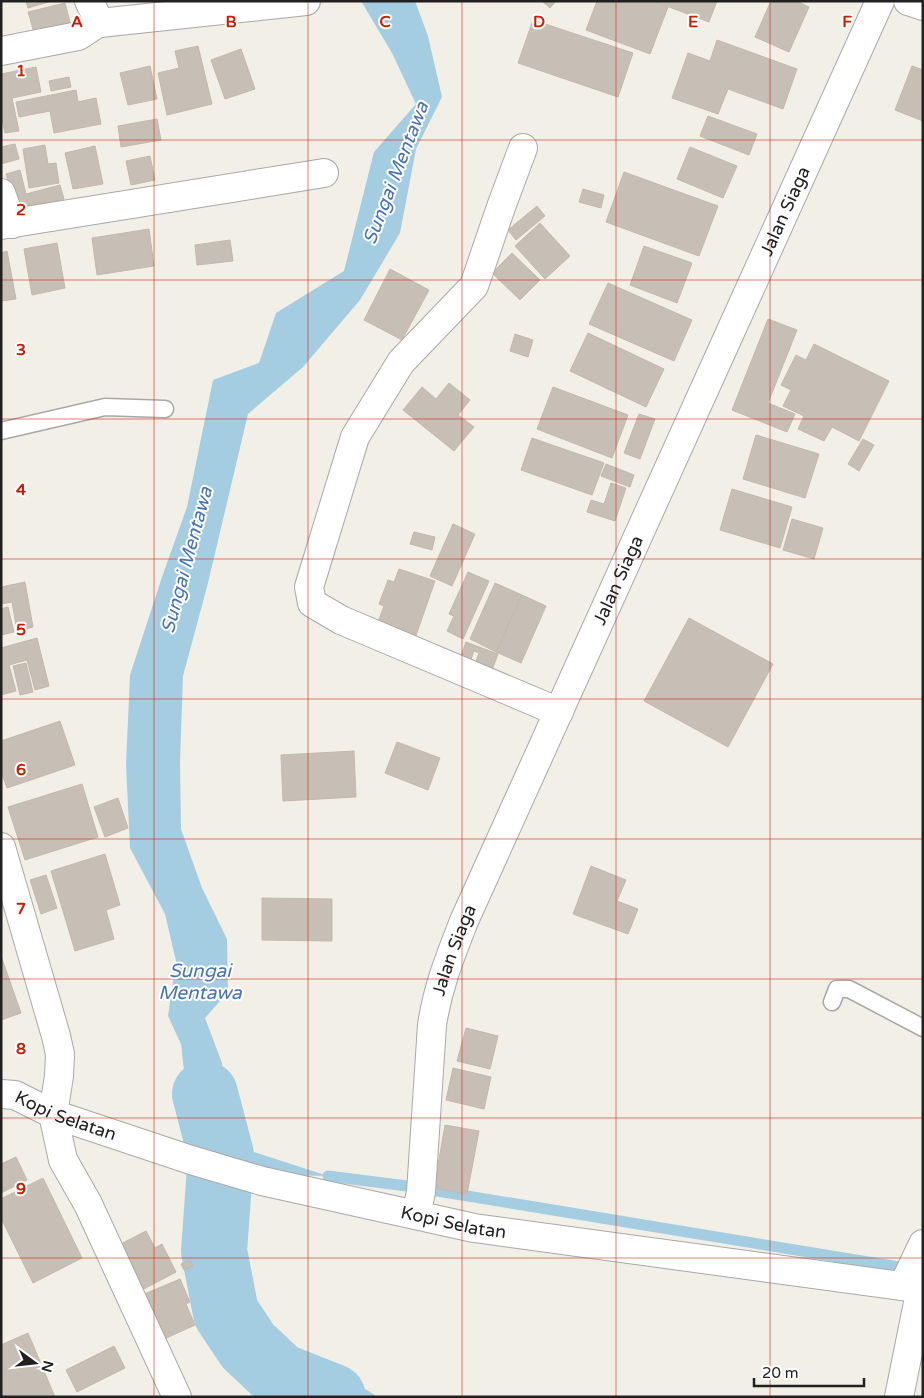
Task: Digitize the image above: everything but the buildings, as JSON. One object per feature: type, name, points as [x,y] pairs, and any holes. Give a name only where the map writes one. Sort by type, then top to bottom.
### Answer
[{"type":"street","points":[[1,51],[84,34],[91,26],[94,12],[306,1]]},
{"type":"street","name":"Jalan Siaga","points":[[420,1195],[432,1025],[436,998],[464,921],[880,1]]},
{"type":"street","points":[[908,1],[923,6]]},
{"type":"street","points":[[523,148],[474,286],[401,362],[355,437],[309,587],[312,603],[341,620],[559,712]]},
{"type":"street","points":[[1,194],[6,225],[324,173]]},
{"type":"street","points":[[1,847],[60,1054],[59,1076],[53,1114],[63,1160],[88,1204],[177,1397]]},
{"type":"street","name":"Kopi Selatan","points":[[1,1094],[15,1095],[53,1114],[191,1160],[262,1181],[420,1195],[474,1228],[916,1273]]},
{"type":"street","points":[[899,1397],[916,1273]]},
{"type":"lane","points":[[1,432],[105,407],[165,409]]},
{"type":"lane","points":[[832,1002],[837,989],[849,989],[923,1028]]},
{"type":"water","name":"Sungai Mentawa","points":[[361,1],[415,1],[428,36],[442,97],[416,149],[400,233],[360,300],[303,367],[248,414],[208,583],[183,676],[180,761],[181,829],[202,888],[227,939],[228,992],[205,1018],[222,1063],[226,1143],[328,1176],[250,1174],[198,1165],[192,1142],[181,1044],[168,1016],[176,961],[165,914],[130,848],[126,765],[130,675],[187,507],[213,380],[259,363],[276,313],[344,271],[374,152],[416,104],[392,53]]},
{"type":"water","points":[[186,1203],[225,1217],[223,1225],[234,1262],[273,1352],[301,1361],[369,1391],[377,1397],[292,1397],[266,1382],[231,1342],[218,1322],[195,1264],[200,1241]]},
{"type":"waterway","name":"Sungai Mentawa","points":[[205,1094],[221,1155],[214,1251],[226,1313],[248,1346],[280,1376],[333,1397]]},
{"type":"waterway","points":[[328,1176],[407,1186],[911,1269]]}]
